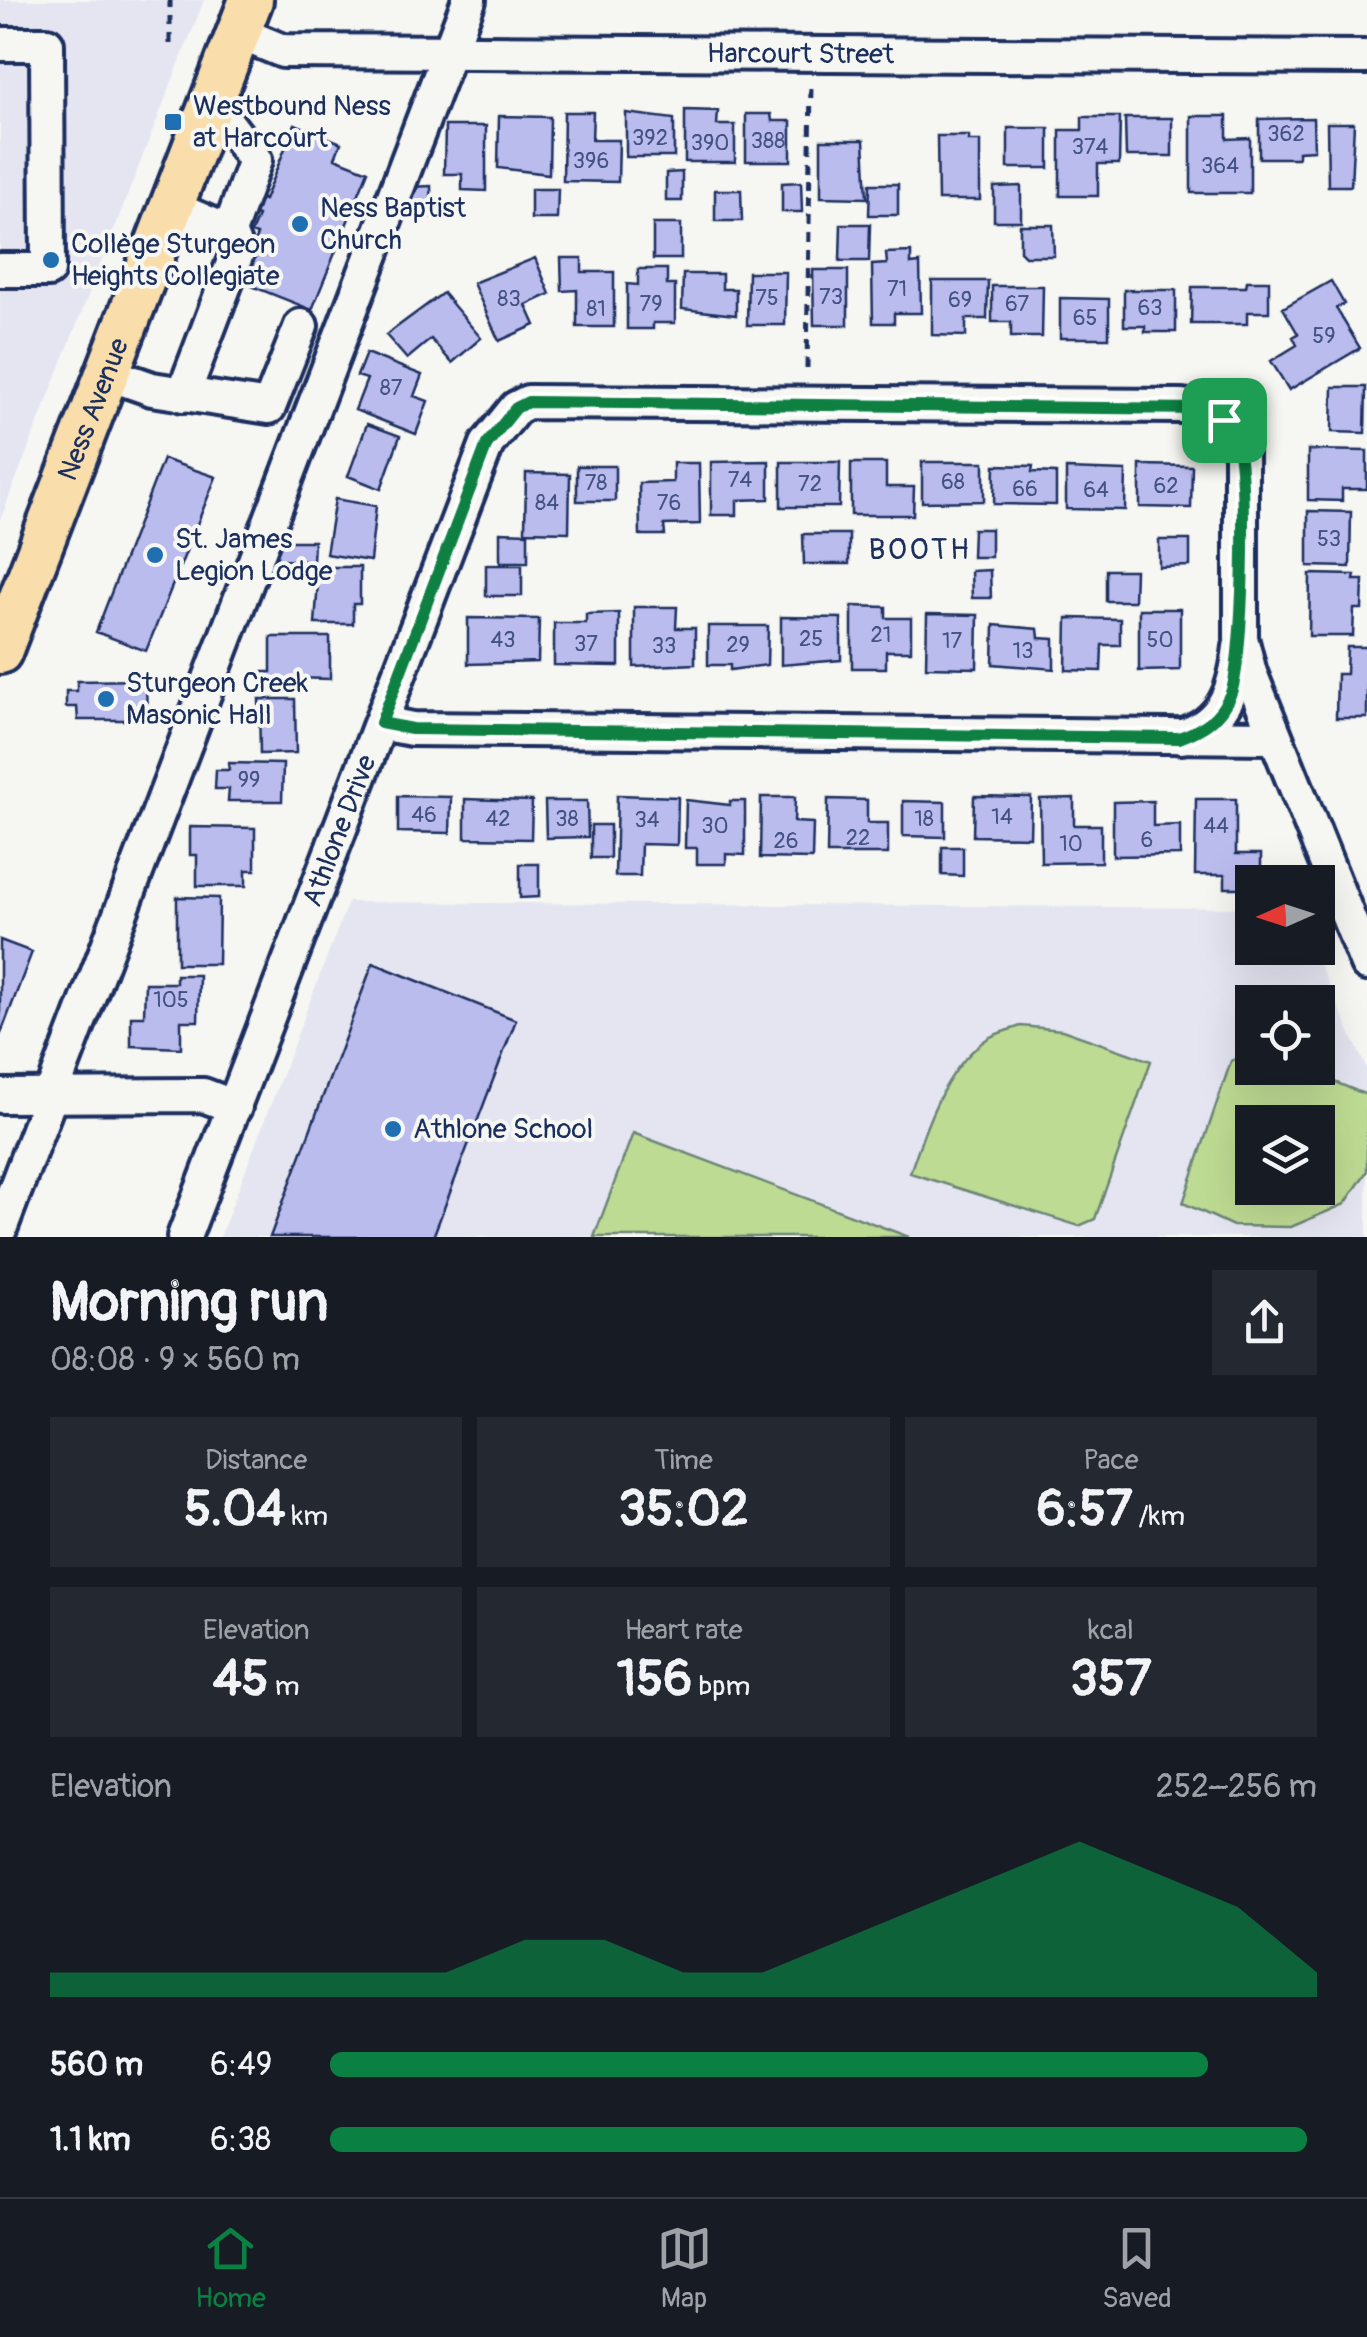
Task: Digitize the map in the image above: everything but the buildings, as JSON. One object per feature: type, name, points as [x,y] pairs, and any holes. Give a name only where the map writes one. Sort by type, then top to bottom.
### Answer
[{"type":"main road","name":"Ness Avenue","points":[[0,652],[245,17]]},
{"type":"street","points":[[0,1229],[468,0]]},
{"type":"street","name":"Harcourt Street","points":[[245,17],[283,50],[1367,57]]},
{"type":"street","points":[[0,44],[47,44],[48,270],[0,270]]},
{"type":"street","points":[[183,395],[237,253],[229,232],[255,160],[212,102]]},
{"type":"street","points":[[171,207],[229,232]]},
{"type":"street","points":[[106,373],[183,395],[269,407],[302,326]]},
{"type":"street","name":"Athlone Drive","points":[[184,1237],[487,444],[516,408],[528,402],[1203,409],[1224,420],[1241,452],[1241,638],[1232,692],[1220,714],[1209,725],[1179,738]]},
{"type":"street","name":"Athlone Drive","points":[[1241,638],[1274,737],[1367,964]]},
{"type":"street","points":[[381,723],[412,729],[1274,737]]},
{"type":"street","points":[[0,1096],[204,1095],[234,1107]]},
{"type":"path","points":[[170,0],[170,44]]},
{"type":"path","points":[[807,368],[810,82]]},
{"type":"shaded area","name":"Collège Sturgeon Heights Collegiate","points":[[0,0],[204,0],[0,520]]},
{"type":"shaded area","points":[[348,902],[1235,908],[1235,965],[1320,965],[1329,985],[1235,985],[1235,1085],[1335,1085],[1335,999],[1367,1070],[1367,1237],[220,1237]]},
{"type":"green space","points":[[1021,1026],[1062,1030],[1151,1061],[1095,1219],[1079,1226],[910,1173],[929,1119],[958,1068],[988,1038]]},
{"type":"green space","points":[[1235,1059],[1235,1085],[1335,1082],[1367,1095],[1367,1171],[1345,1204],[1291,1227],[1233,1226],[1183,1203],[1231,1061]]},
{"type":"green space","points":[[633,1133],[909,1237],[594,1237]]},
{"type":"place","name":"Westbound Ness at Harcourt","points":[[173,122]]},
{"type":"place","name":"Ness Baptist Church","points":[[300,224]]},
{"type":"place","name":"Collège Sturgeon Heights Collegiate","points":[[51,260]]},
{"type":"place","name":"St. James Legion Lodge","points":[[155,555]]},
{"type":"place","name":"Sturgeon Creek Masonic Hall","points":[[106,699]]},
{"type":"place","name":"Athlone School","points":[[393,1129]]},
{"type":"district","name":"BOOTH","points":[[920,549]]},
{"type":"route","points":[[528,402],[1182,406],[1203,409],[1224,420],[1241,452],[1238,667],[1232,692],[1220,714],[1209,725],[1179,738],[412,729],[381,723],[487,444],[516,408],[528,402]]}]
